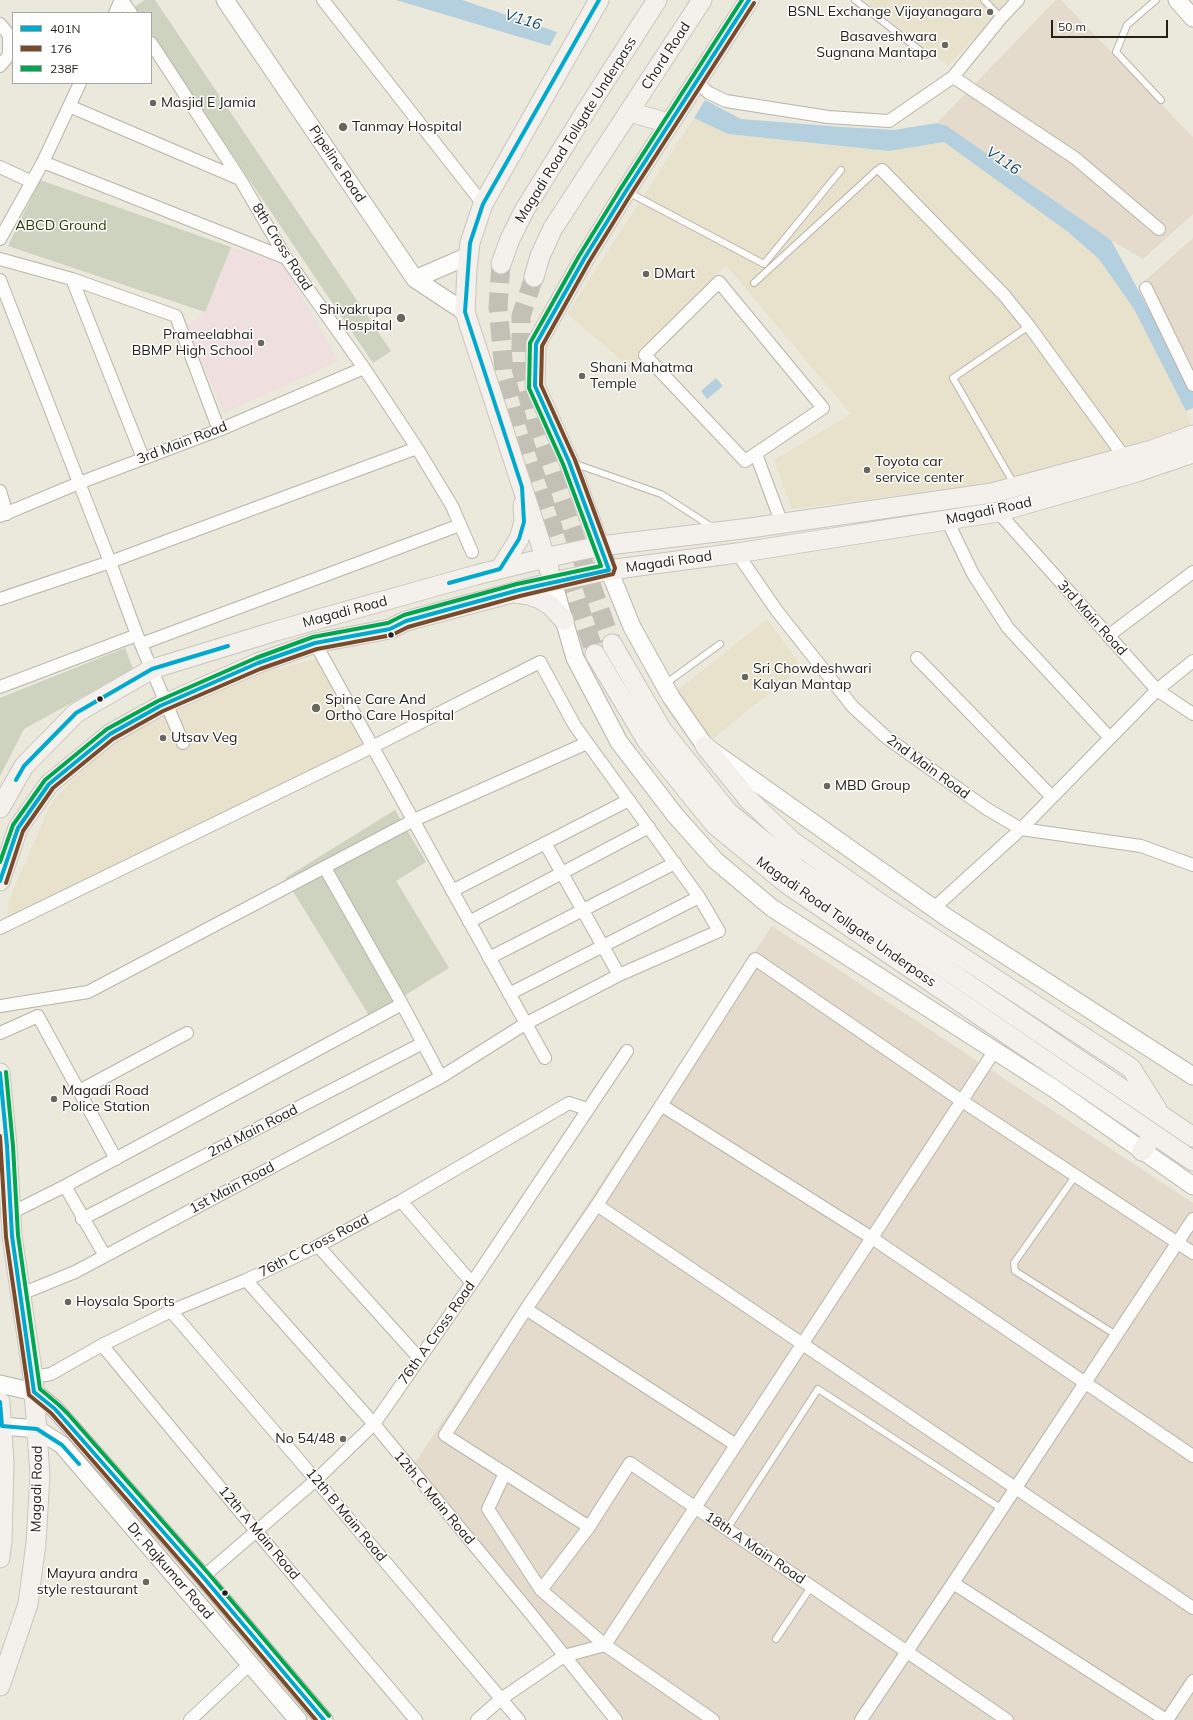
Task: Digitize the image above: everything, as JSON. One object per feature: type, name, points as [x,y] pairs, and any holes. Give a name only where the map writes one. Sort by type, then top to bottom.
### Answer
[{"type":"main road","points":[[553,582],[465,312],[468,256],[470,243],[483,204],[599,0]]},
{"type":"main road","name":"Magadi Road Tollgate Underpass","points":[[500,264],[510,239],[525,210],[596,94],[657,0]]},
{"type":"main road","name":"Chord Road","points":[[629,112],[702,0]]},
{"type":"main road","points":[[609,570],[569,462],[535,386],[536,344],[584,259],[626,191],[749,0]]},
{"type":"main road","points":[[534,278],[540,256],[554,228],[629,112],[674,115]]},
{"type":"main road","name":"Magadi Road","points":[[0,808],[24,766],[76,713],[152,669],[276,631],[545,558],[600,546],[782,524],[992,493],[1125,458],[1193,435]]},
{"type":"main road","name":"Magadi Road","points":[[0,880],[18,828],[49,784],[110,734],[167,703],[258,663],[315,643],[390,628],[406,621],[509,593],[609,570],[737,553],[998,512],[1137,472],[1193,452]]},
{"type":"main road","points":[[500,569],[511,553],[521,533],[524,522],[522,487]]},
{"type":"main road","points":[[509,593],[529,595],[540,599],[551,606],[564,620]]},
{"type":"main road","name":"Magadi Road Tollgate Underpass","points":[[612,644],[662,730],[728,812],[798,869],[1193,1137]]},
{"type":"main road","name":"Magadi Road Tollgate Underpass","points":[[595,654],[647,741],[715,825],[787,884],[1153,1135]]},
{"type":"main road","points":[[705,746],[749,800],[792,841],[881,904],[1131,1068],[1161,1115]]},
{"type":"main road","name":"Magadi Road","points":[[0,1073],[3,1132],[12,1236],[34,1385],[40,1475],[36,1543],[28,1604],[0,1686]]},
{"type":"main road","points":[[1142,1151],[1153,1135],[1193,1162]]},
{"type":"main road","points":[[0,1402],[4,1463],[2,1541],[0,1558]]},
{"type":"street","points":[[116,12],[122,0],[130,12]]},
{"type":"street","name":"Pipeline Road","points":[[226,0],[415,278],[465,312]]},
{"type":"street","points":[[323,0],[483,204]]},
{"type":"street","points":[[696,82],[709,93],[726,101],[828,117],[889,121],[954,77],[1001,18],[1018,0]]},
{"type":"street","points":[[1177,0],[1193,18]]},
{"type":"street","points":[[0,24],[9,35],[9,55],[0,66]]},
{"type":"street","name":"8th Cross Road","points":[[152,45],[240,179],[286,258],[364,368],[417,448],[452,506],[472,552]]},
{"type":"street","points":[[954,77],[1075,158],[1159,229]]},
{"type":"street","points":[[0,239],[32,182],[80,84]]},
{"type":"street","points":[[69,106],[240,179]]},
{"type":"street","points":[[42,162],[286,258]]},
{"type":"street","points":[[0,167],[32,182]]},
{"type":"street","points":[[882,170],[1004,295],[1029,326],[1125,458]]},
{"type":"street","points":[[415,278],[468,256]]},
{"type":"street","points":[[0,259],[72,280],[176,316],[218,430]]},
{"type":"street","points":[[0,280],[139,639],[183,743]]},
{"type":"street","points":[[72,280],[143,458]]},
{"type":"street","points":[[719,282],[823,408],[756,454],[745,461],[645,355],[719,282]]},
{"type":"street","points":[[1146,288],[1193,385]]},
{"type":"street","name":"3rd Main Road","points":[[4,515],[79,483],[218,430],[364,368]]},
{"type":"street","points":[[0,599],[110,562],[417,448]]},
{"type":"street","points":[[756,454],[782,524]]},
{"type":"street","points":[[0,491],[4,515]]},
{"type":"street","name":"3rd Main Road","points":[[998,512],[1156,690],[1193,714]]},
{"type":"street","points":[[947,520],[973,574],[1008,628],[1110,738]]},
{"type":"street","points":[[0,687],[460,525]]},
{"type":"street","name":"2nd Main Road","points":[[737,553],[777,611],[853,707],[887,738],[987,809],[1021,829],[1141,846],[1193,865]]},
{"type":"street","points":[[609,570],[632,627],[671,698],[705,746],[934,908],[1193,1076]]},
{"type":"street","points":[[1108,636],[1193,572]]},
{"type":"street","points":[[553,582],[575,658],[619,742],[675,815],[716,860],[772,908],[1054,1088],[1193,1186]]},
{"type":"street","points":[[315,643],[545,1058]]},
{"type":"street","points":[[917,658],[1052,797]]},
{"type":"street","points":[[934,908],[1021,829],[1156,690],[1193,661]]},
{"type":"street","points":[[0,928],[372,748],[540,662],[575,726],[699,897],[509,994]]},
{"type":"street","points":[[0,1006],[88,992],[413,822],[587,742]]},
{"type":"street","points":[[452,892],[629,800]]},
{"type":"street","points":[[469,922],[649,827]]},
{"type":"street","points":[[545,843],[619,975]]},
{"type":"street","points":[[489,958],[675,863]]},
{"type":"street","points":[[325,868],[402,1004],[441,1077]]},
{"type":"street","name":"1st Main Road","points":[[21,1294],[75,1272],[441,1077],[525,1024],[619,975],[719,931],[699,897]]},
{"type":"street","points":[[589,1527],[445,1435],[526,1309],[661,1106],[755,959],[962,1100],[1193,1253]]},
{"type":"street","points":[[11,1213],[116,1159],[402,1004]]},
{"type":"street","points":[[0,1033],[38,1016],[116,1159]]},
{"type":"street","points":[[79,1091],[187,1033]]},
{"type":"street","name":"2nd Main Road","points":[[82,1218],[423,1043]]},
{"type":"street","points":[[477,1720],[501,1699],[564,1656],[605,1645],[995,1050]]},
{"type":"street","name":"76th A Cross Road","points":[[203,1577],[316,1480],[374,1424],[472,1283],[627,1051]]},
{"type":"street","name":"76th C Cross Road","points":[[34,1385],[102,1346],[171,1311],[246,1280],[318,1246],[401,1201],[569,1103],[587,1109]]},
{"type":"street","points":[[661,1106],[872,1238],[1193,1456]]},
{"type":"street","points":[[65,1186],[105,1256]]},
{"type":"street","points":[[401,1201],[472,1283]]},
{"type":"street","points":[[597,1204],[1193,1608]]},
{"type":"street","points":[[861,1720],[953,1584],[1193,1219]]},
{"type":"street","points":[[318,1246],[419,1358]]},
{"type":"street","name":"12th C Main Road","points":[[246,1280],[374,1424],[531,1614],[616,1720]]},
{"type":"street","points":[[526,1309],[736,1445]]},
{"type":"street","name":"12th B Main Road","points":[[171,1311],[316,1480],[518,1720]]},
{"type":"street","name":"12th A Main Road","points":[[102,1346],[416,1720]]},
{"type":"street","points":[[0,1384],[34,1385]]},
{"type":"street","name":"Dr. Rajkumar Road","points":[[34,1385],[203,1577],[324,1720]]},
{"type":"street","points":[[2,1426],[37,1429]]},
{"type":"street","name":"Dr. Rajkumar Road","points":[[37,1429],[62,1445],[298,1720]]},
{"type":"street","name":"18th A Main Road","points":[[541,1590],[589,1527],[630,1463],[1007,1720]]},
{"type":"street","points":[[505,1473],[488,1509],[541,1590],[605,1645],[712,1720]]},
{"type":"street","points":[[953,1584],[1166,1720],[1193,1681]]},
{"type":"street","points":[[194,1719],[250,1664]]},
{"type":"lane","points":[[855,0],[926,55]]},
{"type":"lane","points":[[984,0],[1001,18]]},
{"type":"lane","points":[[1156,0],[1127,25],[1116,52],[1161,100]]},
{"type":"lane","points":[[626,191],[764,264],[841,170]]},
{"type":"lane","points":[[754,284],[878,170],[882,170]]},
{"type":"lane","points":[[1016,487],[953,378],[1029,326]]},
{"type":"lane","points":[[569,462],[662,494],[719,532]]},
{"type":"lane","points":[[664,685],[720,644]]},
{"type":"lane","points":[[1076,1175],[1014,1264],[1015,1271],[1116,1335]]},
{"type":"lane","points":[[727,1529],[818,1389],[1002,1509]]},
{"type":"lane","points":[[776,1639],[811,1587]]},
{"type":"shaded area","name":"Basaveshwara Sugnana Mantapa","points":[[863,0],[1012,0],[948,66]]},
{"type":"shaded area","points":[[1056,0],[1061,0],[1193,137],[1193,214],[1143,259],[1111,240],[947,126],[937,123]]},
{"type":"shaded area","points":[[694,118],[728,134],[889,151],[944,142],[1068,232],[1099,259],[1134,309],[1186,411],[1192,427],[989,484],[792,509],[774,460],[851,414],[726,265],[630,367],[567,314]]},
{"type":"shaded area","points":[[1193,238],[1193,391],[1138,287]]},
{"type":"shaded area","name":"Prameelabhai BBMP High School","points":[[231,247],[283,264],[339,361],[224,413],[186,326],[205,312]]},
{"type":"shaded area","points":[[767,619],[802,667],[712,739],[673,694]]},
{"type":"shaded area","points":[[331,656],[376,739],[6,933],[9,900],[52,801],[110,744],[250,675]]},
{"type":"shaded area","points":[[772,926],[1193,1203],[1193,1720],[624,1720],[413,1466]]},
{"type":"green space","points":[[145,0],[155,0],[391,351],[373,363],[152,35],[152,12],[136,12],[133,8]]},
{"type":"green space","name":"ABCD Ground","points":[[40,180],[231,247],[205,312],[8,246]]},
{"type":"green space","points":[[125,648],[133,669],[24,729],[0,776],[0,698]]},
{"type":"green space","points":[[395,810],[426,862],[396,881],[449,968],[370,1017],[285,878]]},
{"type":"water","points":[[396,0],[462,0],[557,32],[550,46]]},
{"type":"water","points":[[705,100],[741,119],[894,130],[937,123],[947,126],[1111,240],[1193,391],[1193,408],[1186,411],[1134,309],[1099,259],[1068,232],[944,142],[889,151],[728,134],[694,118]]},
{"type":"water","points":[[716,378],[723,386],[707,399],[701,391]]},
{"type":"tunnel","points":[[501,264],[498,307],[504,370],[519,426],[595,654]]},
{"type":"tunnel","points":[[534,277],[521,316],[521,368],[534,421],[612,644]]},
{"type":"transit line","name":"401N","points":[[449,583],[500,569],[519,539],[524,522],[522,487],[465,312],[470,243],[483,204],[599,0]]},
{"type":"transit line","name":"238F","points":[[0,862],[13,825],[45,780],[107,729],[158,701],[256,658],[313,637],[388,623],[404,615],[517,584],[601,566],[563,464],[529,388],[530,343],[579,256],[621,188],[742,0]]},
{"type":"transit line","name":"401N","points":[[0,881],[18,828],[49,784],[110,734],[160,706],[258,663],[315,643],[390,629],[406,621],[519,590],[609,570],[569,462],[535,386],[536,344],[584,259],[626,191],[749,0]]},
{"type":"transit line","name":"176","points":[[6,883],[23,831],[53,788],[113,739],[163,711],[260,669],[317,649],[392,635],[408,627],[520,596],[613,574],[615,568],[575,460],[541,385],[542,346],[589,262],[631,194],[754,3]]},
{"type":"transit line","name":"401N","points":[[16,780],[24,766],[76,713],[152,669],[228,646]]},
{"type":"transit line","name":"238F","points":[[6,1072],[13,1146],[18,1235],[40,1389],[68,1414],[208,1573],[329,1716]]},
{"type":"transit line","name":"401N","points":[[0,1073],[7,1146],[12,1236],[34,1392],[55,1409],[63,1418],[203,1577],[324,1720]]},
{"type":"transit line","name":"176","points":[[0,1136],[6,1237],[29,1395],[51,1413],[59,1422],[198,1581],[316,1720]]},
{"type":"transit line","name":"401N","points":[[0,1402],[2,1426],[37,1429],[62,1445],[79,1464]]},
{"type":"place","name":"BSNL Exchange Vijayanagara","points":[[990,12]]},
{"type":"place","name":"Basaveshwara Sugnana Mantapa","points":[[945,45]]},
{"type":"place","name":"Masjid E Jamia","points":[[153,103]]},
{"type":"place","name":"Tanmay Hospital","points":[[343,127]]},
{"type":"place","name":"DMart","points":[[646,274]]},
{"type":"place","name":"Shivakrupa Hospital","points":[[401,318]]},
{"type":"place","name":"Prameelabhai BBMP High School","points":[[261,343]]},
{"type":"place","name":"Shani Mahatma Temple","points":[[582,376]]},
{"type":"place","name":"Toyota car service center","points":[[867,470]]},
{"type":"place","name":"Sri Chowdeshwari Kalyan Mantap","points":[[745,677]]},
{"type":"place","name":"Spine Care And Ortho Care Hospital","points":[[316,708]]},
{"type":"place","name":"Utsav Veg","points":[[163,738]]},
{"type":"place","name":"MBD Group","points":[[827,786]]},
{"type":"place","name":"Magadi Road Police Station","points":[[54,1099]]},
{"type":"place","name":"Hoysala Sports","points":[[68,1302]]},
{"type":"place","name":"No 54/48","points":[[343,1439]]},
{"type":"place","name":"Mayura andra style restaurant","points":[[146,1582]]},
{"type":"water label","name":"V116","points":[[523,20]]},
{"type":"water label","name":"V116","points":[[1003,161]]}]
